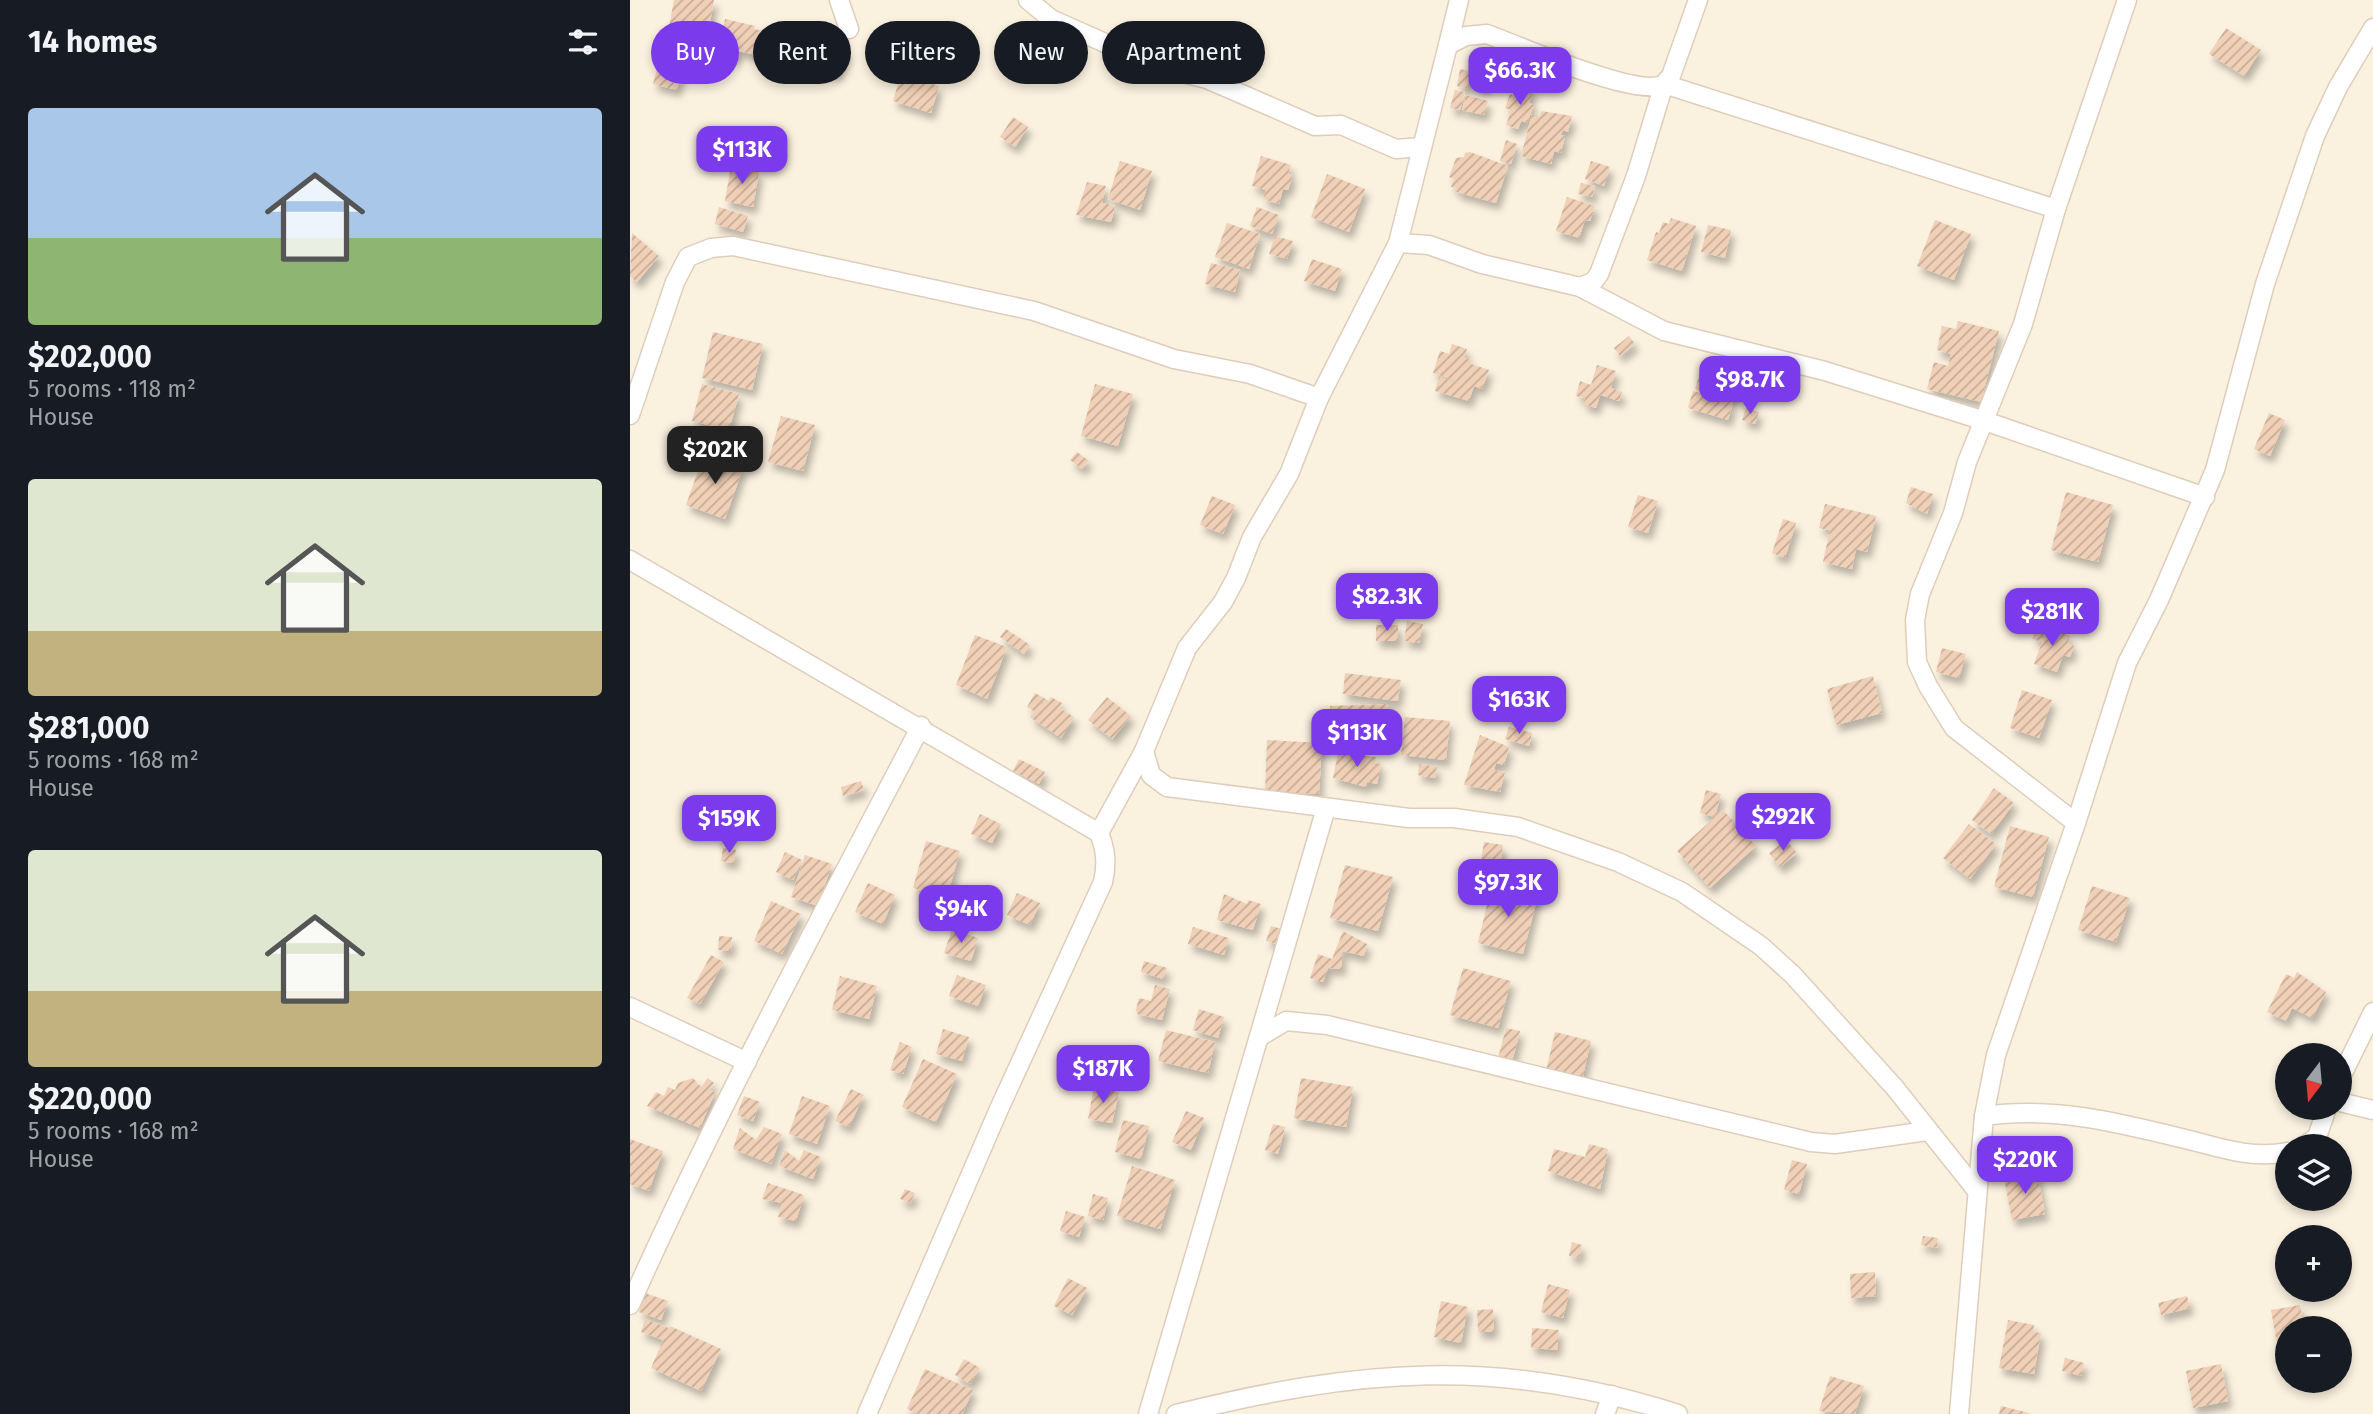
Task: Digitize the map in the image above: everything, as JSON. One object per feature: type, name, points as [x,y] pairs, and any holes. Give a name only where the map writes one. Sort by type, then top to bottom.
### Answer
[{"type":"street","points":[[839,0],[846,21]]},
{"type":"street","points":[[1028,0],[1051,19],[1159,67],[1207,79],[1315,126],[1341,125],[1396,149],[1422,147]]},
{"type":"street","points":[[1099,833],[1144,751],[1186,648],[1223,602],[1252,537],[1289,474],[1320,398],[1398,243],[1459,0]]},
{"type":"street","points":[[1580,287],[1593,282],[1599,274],[1636,176],[1664,84],[1671,76],[1698,0]]},
{"type":"street","points":[[2076,824],[1954,727],[1927,686],[1917,662],[1915,620],[1920,594],[2023,324],[2056,209],[2127,0]]},
{"type":"street","points":[[1959,1414],[1984,1116],[1996,1055],[2076,824],[2127,663],[2159,600],[2205,497],[2265,284],[2315,136],[2338,87],[2373,28]]},
{"type":"street","points":[[1448,45],[1466,36],[1487,34],[1621,83],[1643,86],[1664,84],[2056,209]]},
{"type":"street","points":[[1396,149],[1413,181]]},
{"type":"street","points":[[1398,243],[1429,245],[1482,264],[1580,287],[1602,302],[1664,331],[1825,371],[1985,421],[2205,497]]},
{"type":"street","points":[[630,415],[674,282],[688,257],[710,248],[733,246],[1034,311],[1174,359],[1250,374],[1320,398]]},
{"type":"street","points":[[630,560],[921,726],[1099,833],[1107,861],[1103,882],[999,1110],[867,1414]]},
{"type":"street","points":[[630,1305],[672,1212],[747,1062],[921,726]]},
{"type":"street","points":[[1144,751],[1151,775],[1167,787],[1409,818],[1454,818],[1518,827],[1618,862],[1682,892],[1761,946],[1793,975],[1895,1088],[1977,1191]]},
{"type":"street","points":[[1148,1414],[1221,1157],[1261,1036],[1326,808]]},
{"type":"street","points":[[630,1007],[747,1062]]},
{"type":"street","points":[[2352,1055],[2373,1013]]},
{"type":"street","points":[[1261,1036],[1286,1021],[1327,1025],[1811,1142],[1835,1144],[1927,1131]]},
{"type":"street","points":[[2352,1105],[2373,1110]]},
{"type":"street","points":[[1984,1116],[2012,1112],[2088,1116],[2235,1152],[2275,1154]]},
{"type":"street","points":[[1177,1414],[1323,1383],[1399,1374],[1515,1377],[1612,1395],[1678,1414]]},
{"type":"street","points":[[1605,1414],[1612,1395]]},
{"type":"building","points":[[674,0],[714,0],[710,21],[670,21]]},
{"type":"building","points":[[739,22],[753,26],[753,54],[739,51]]},
{"type":"building","points":[[2226,28],[2261,50],[2244,76],[2209,54]]},
{"type":"building","points":[[1474,53],[1506,61],[1502,77],[1470,68]]},
{"type":"building","points":[[1460,69],[1470,71],[1467,89],[1457,86]]},
{"type":"building","points":[[1476,72],[1490,76],[1486,88],[1473,84]]},
{"type":"building","points":[[653,84],[679,84],[677,90]]},
{"type":"building","points":[[898,84],[939,86],[931,113],[893,101]]},
{"type":"building","points":[[1519,85],[1534,90],[1529,103],[1534,105],[1527,123],[1521,121],[1518,129],[1506,125],[1511,110],[1505,108],[1510,94],[1515,96]]},
{"type":"building","points":[[1455,90],[1465,92],[1460,110],[1450,108]]},
{"type":"building","points":[[1466,95],[1488,101],[1484,115],[1462,110]]},
{"type":"building","points":[[1541,111],[1572,116],[1568,132],[1563,130],[1561,135],[1565,136],[1561,153],[1554,151],[1551,164],[1521,156],[1532,114],[1540,116]]},
{"type":"building","points":[[1013,117],[1028,127],[1015,147],[1000,137]]},
{"type":"building","points":[[1506,140],[1517,144],[1511,164],[1500,161]]},
{"type":"building","points":[[1470,152],[1508,166],[1496,203],[1456,192],[1458,189],[1451,187],[1454,179],[1449,177],[1456,158],[1464,157],[1465,153]]},
{"type":"building","points":[[1261,156],[1291,165],[1288,174],[1293,175],[1288,190],[1283,189],[1279,204],[1263,199],[1266,190],[1252,186]]},
{"type":"building","points":[[1120,161],[1152,171],[1140,210],[1108,199]]},
{"type":"building","points":[[1591,161],[1610,167],[1604,186],[1585,179]]},
{"type":"building","points":[[731,166],[759,172],[753,207],[725,201]]},
{"type":"building","points":[[1327,174],[1365,189],[1349,232],[1311,217]]},
{"type":"building","points":[[1087,182],[1106,186],[1102,203],[1115,206],[1111,222],[1076,215]]},
{"type":"building","points":[[1581,183],[1595,186],[1592,197],[1578,194]]},
{"type":"building","points":[[1567,197],[1595,206],[1590,221],[1585,220],[1579,238],[1556,231]]},
{"type":"building","points":[[719,207],[748,216],[743,232],[715,224]]},
{"type":"building","points":[[1257,207],[1279,215],[1272,234],[1250,226]]},
{"type":"building","points":[[1671,218],[1696,226],[1682,271],[1647,260],[1656,232],[1659,233],[1663,222],[1669,224]]},
{"type":"building","points":[[1935,220],[1971,234],[1954,280],[1917,266]]},
{"type":"building","points":[[1227,223],[1260,234],[1249,269],[1215,257]]},
{"type":"building","points":[[1708,225],[1731,230],[1725,258],[1701,252]]},
{"type":"building","points":[[632,233],[659,256],[637,282],[630,276]]},
{"type":"building","points":[[1275,236],[1293,241],[1287,259],[1269,254]]},
{"type":"building","points":[[1312,259],[1342,269],[1335,291],[1304,281]]},
{"type":"building","points":[[1211,263],[1240,270],[1235,292],[1205,284]]},
{"type":"building","points":[[1958,321],[1999,331],[1981,402],[1927,389],[1934,362],[1948,366],[1951,354],[1937,350],[1942,326],[1956,329]]},
{"type":"building","points":[[713,332],[763,344],[752,390],[702,378]]},
{"type":"building","points":[[1629,336],[1635,344],[1620,356],[1614,348]]},
{"type":"building","points":[[1452,344],[1467,349],[1464,358],[1472,360],[1471,364],[1489,370],[1482,389],[1474,386],[1469,401],[1435,391],[1439,377],[1465,384],[1433,373],[1440,351],[1449,354]]},
{"type":"building","points":[[1597,365],[1616,371],[1611,388],[1622,392],[1619,401],[1600,395],[1596,408],[1583,404],[1585,398],[1576,396],[1580,381],[1591,385]]},
{"type":"building","points":[[1700,373],[1738,384],[1733,401],[1695,389]]},
{"type":"building","points":[[702,384],[739,394],[729,430],[692,421]]},
{"type":"building","points":[[1095,384],[1133,394],[1118,446],[1081,436]]},
{"type":"building","points":[[1693,391],[1733,403],[1728,420],[1688,408]]},
{"type":"building","points":[[1746,408],[1759,412],[1755,424],[1742,420]]},
{"type":"building","points":[[2269,413],[2285,420],[2270,456],[2254,449]]},
{"type":"building","points":[[781,416],[815,425],[803,471],[768,462]]},
{"type":"building","points":[[1077,452],[1089,461],[1082,469],[1070,460]]},
{"type":"building","points":[[704,454],[743,468],[725,519],[686,505]]},
{"type":"building","points":[[1911,487],[1933,494],[1927,514],[1906,503]]},
{"type":"building","points":[[2066,492],[2113,505],[2098,562],[2051,550]]},
{"type":"building","points":[[1638,495],[1658,501],[1648,533],[1628,527]]},
{"type":"building","points":[[1212,496],[1235,505],[1223,534],[1200,525]]},
{"type":"building","points":[[1825,504],[1876,516],[1867,552],[1856,549],[1852,569],[1823,562],[1830,530],[1819,528]]},
{"type":"building","points":[[1783,519],[1796,523],[1785,558],[1772,553]]},
{"type":"building","points":[[1407,621],[1423,624],[1419,643],[1404,641]]},
{"type":"building","points":[[2038,624],[2070,636],[2068,643],[2074,646],[2070,657],[2063,655],[2057,672],[2034,664],[2042,642],[2032,639]]},
{"type":"building","points":[[1376,625],[1398,625],[1398,641],[1376,641]]},
{"type":"building","points":[[1006,629],[1030,645],[1024,654],[1000,637]]},
{"type":"building","points":[[975,635],[1007,647],[987,699],[956,685]]},
{"type":"building","points":[[1942,648],[1966,654],[1959,678],[1936,672]]},
{"type":"building","points":[[1345,673],[1401,680],[1398,701],[1343,694]]},
{"type":"building","points":[[1873,676],[1882,713],[1836,725],[1827,689]]},
{"type":"building","points":[[2022,690],[2052,700],[2039,738],[2010,728]]},
{"type":"building","points":[[1035,693],[1049,701],[1051,697],[1062,703],[1059,708],[1074,717],[1061,738],[1030,717],[1034,711],[1027,707]]},
{"type":"building","points":[[1107,697],[1131,716],[1112,739],[1088,720]]},
{"type":"building","points":[[1387,704],[1391,719],[1345,718],[1342,738],[1329,737],[1330,706]]},
{"type":"building","points":[[1405,717],[1450,721],[1446,760],[1401,755]]},
{"type":"building","points":[[1509,727],[1532,733],[1529,746],[1505,739]]},
{"type":"building","points":[[1480,735],[1509,747],[1504,765],[1496,763],[1494,770],[1505,772],[1500,792],[1464,785]]},
{"type":"building","points":[[1267,740],[1322,743],[1319,794],[1265,792]]},
{"type":"building","points":[[1338,753],[1376,757],[1375,763],[1381,764],[1377,784],[1367,782],[1366,787],[1333,778]]},
{"type":"building","points":[[1019,759],[1045,772],[1039,784],[1013,771]]},
{"type":"building","points":[[1419,764],[1437,767],[1435,778],[1418,775]]},
{"type":"building","points":[[861,781],[864,790],[843,796],[841,787]]},
{"type":"building","points":[[1994,788],[2014,803],[1991,834],[1972,820]]},
{"type":"building","points":[[1706,790],[1721,794],[1715,817],[1700,813]]},
{"type":"building","points":[[1723,810],[1756,846],[1710,888],[1677,851]]},
{"type":"building","points":[[980,814],[1001,824],[992,843],[971,834]]},
{"type":"building","points":[[1969,824],[1996,844],[1970,879],[1943,858]]},
{"type":"building","points":[[2010,826],[2049,837],[2033,897],[1994,887]]},
{"type":"building","points":[[1786,840],[1797,853],[1780,867],[1769,853]]},
{"type":"building","points":[[926,841],[960,851],[947,897],[913,888]]},
{"type":"building","points":[[1484,842],[1503,845],[1500,865],[1481,861]]},
{"type":"building","points":[[723,848],[736,850],[734,863],[721,861]]},
{"type":"building","points":[[785,852],[802,860],[793,880],[776,872]]},
{"type":"building","points":[[805,855],[832,864],[818,906],[791,897]]},
{"type":"building","points":[[1345,865],[1393,877],[1378,931],[1330,918]]},
{"type":"building","points":[[868,883],[895,895],[883,924],[855,912]]},
{"type":"building","points":[[1492,884],[1538,895],[1523,954],[1478,943]]},
{"type":"building","points":[[2092,886],[2130,898],[2116,942],[2078,930]]},
{"type":"building","points":[[1017,893],[1040,903],[1030,925],[1007,915]]},
{"type":"building","points":[[1224,894],[1247,904],[1248,900],[1261,904],[1253,930],[1217,920]]},
{"type":"building","points":[[771,901],[801,914],[782,954],[754,941]]},
{"type":"building","points":[[1271,926],[1289,931],[1284,946],[1266,941]]},
{"type":"building","points":[[1193,927],[1229,938],[1224,955],[1188,944]]},
{"type":"building","points":[[952,929],[978,938],[971,961],[944,953]]},
{"type":"building","points":[[1343,931],[1367,944],[1364,956],[1342,951],[1342,969],[1328,968],[1323,982],[1310,978],[1318,954],[1332,959]]},
{"type":"building","points":[[719,936],[732,937],[731,951],[718,950]]},
{"type":"building","points":[[711,955],[724,962],[700,1004],[687,998]]},
{"type":"building","points":[[1144,961],[1167,968],[1163,979],[1141,972]]},
{"type":"building","points":[[1463,968],[1511,981],[1498,1028],[1450,1015]]},
{"type":"building","points":[[2297,972],[2326,992],[2312,1018],[2292,1008],[2286,1021],[2267,1012],[2286,974],[2294,978]]},
{"type":"building","points":[[957,975],[986,985],[978,1006],[949,996]]},
{"type":"building","points":[[840,976],[877,986],[869,1019],[832,1010]]},
{"type":"building","points":[[1155,985],[1170,989],[1162,1020],[1137,1014],[1136,1009],[1139,998],[1151,1001]]},
{"type":"building","points":[[1199,1009],[1224,1017],[1218,1038],[1193,1030]]},
{"type":"building","points":[[1506,1028],[1520,1031],[1512,1062],[1498,1058]]},
{"type":"building","points":[[943,1029],[969,1037],[962,1061],[936,1054]]},
{"type":"building","points":[[1166,1030],[1215,1042],[1208,1073],[1158,1061]]},
{"type":"building","points":[[1555,1032],[1591,1041],[1582,1080],[1546,1071]]},
{"type":"building","points":[[900,1042],[912,1047],[903,1074],[890,1070]]},
{"type":"building","points":[[923,1059],[957,1074],[936,1122],[902,1107]]},
{"type":"building","points":[[693,1078],[701,1087],[708,1078],[714,1083],[708,1090],[715,1092],[700,1128],[647,1106],[656,1092],[664,1096],[668,1087],[675,1090],[678,1083]]},
{"type":"building","points":[[1301,1078],[1353,1087],[1346,1127],[1294,1118]]},
{"type":"building","points":[[1094,1087],[1119,1092],[1112,1123],[1088,1119]]},
{"type":"building","points":[[851,1089],[864,1095],[849,1127],[835,1121]]},
{"type":"building","points":[[744,1096],[760,1102],[753,1121],[737,1115]]},
{"type":"building","points":[[802,1096],[830,1106],[817,1144],[789,1134]]},
{"type":"building","points":[[1186,1111],[1204,1118],[1191,1150],[1172,1142]]},
{"type":"building","points":[[1123,1120],[1149,1126],[1141,1159],[1115,1152]]},
{"type":"building","points":[[1273,1124],[1285,1127],[1278,1154],[1265,1150]]},
{"type":"building","points":[[764,1127],[782,1134],[771,1164],[733,1149],[740,1128],[756,1140]]},
{"type":"building","points":[[630,1139],[663,1151],[649,1191],[630,1184]]},
{"type":"building","points":[[1589,1144],[1608,1149],[1600,1189],[1548,1171],[1554,1149],[1585,1157]]},
{"type":"building","points":[[785,1150],[799,1161],[804,1150],[821,1157],[813,1179],[779,1166]]},
{"type":"building","points":[[1792,1160],[1807,1164],[1799,1194],[1784,1190]]},
{"type":"building","points":[[1132,1166],[1175,1180],[1160,1229],[1117,1216]]},
{"type":"building","points":[[2037,1172],[2045,1214],[2012,1220],[2004,1178]]},
{"type":"building","points":[[768,1183],[804,1195],[796,1221],[778,1217],[782,1203],[762,1199]]},
{"type":"building","points":[[905,1189],[915,1193],[910,1203],[900,1199]]},
{"type":"building","points":[[1093,1194],[1108,1198],[1103,1220],[1088,1216]]},
{"type":"building","points":[[1066,1211],[1085,1217],[1079,1237],[1060,1231]]},
{"type":"building","points":[[1923,1236],[1938,1238],[1937,1248],[1921,1245]]},
{"type":"building","points":[[1572,1242],[1582,1245],[1579,1258],[1569,1256]]},
{"type":"building","points":[[1875,1272],[1876,1296],[1851,1298],[1850,1274]]},
{"type":"building","points":[[1068,1278],[1087,1288],[1072,1315],[1054,1306]]},
{"type":"building","points":[[1548,1284],[1570,1290],[1563,1318],[1541,1312]]},
{"type":"building","points":[[645,1293],[668,1301],[661,1320],[639,1312]]},
{"type":"building","points":[[2187,1296],[2190,1308],[2161,1315],[2158,1303]]},
{"type":"building","points":[[1441,1301],[1468,1307],[1461,1343],[1434,1337]]},
{"type":"building","points":[[2300,1305],[2302,1316],[2275,1316],[2275,1333],[2271,1310]]},
{"type":"building","points":[[1493,1309],[1494,1332],[1478,1332],[1477,1310]]},
{"type":"building","points":[[645,1319],[669,1328],[670,1326],[721,1349],[701,1391],[651,1368],[663,1340],[641,1332]]},
{"type":"building","points":[[2008,1320],[2034,1325],[2033,1332],[2041,1333],[2034,1374],[1999,1368]]},
{"type":"building","points":[[1532,1328],[1559,1330],[1557,1350],[1531,1348]]},
{"type":"building","points":[[2065,1358],[2084,1363],[2081,1376],[2062,1371]]},
{"type":"building","points":[[964,1359],[980,1368],[970,1384],[955,1375]]},
{"type":"building","points":[[2221,1364],[2228,1401],[2193,1408],[2186,1371]]},
{"type":"building","points":[[925,1369],[973,1390],[962,1414],[917,1414],[907,1409]]},
{"type":"building","points":[[1830,1376],[1864,1386],[1855,1414],[1819,1411]]},
{"type":"building","points":[[2001,1406],[2029,1413],[2029,1414],[1999,1414]]}]
